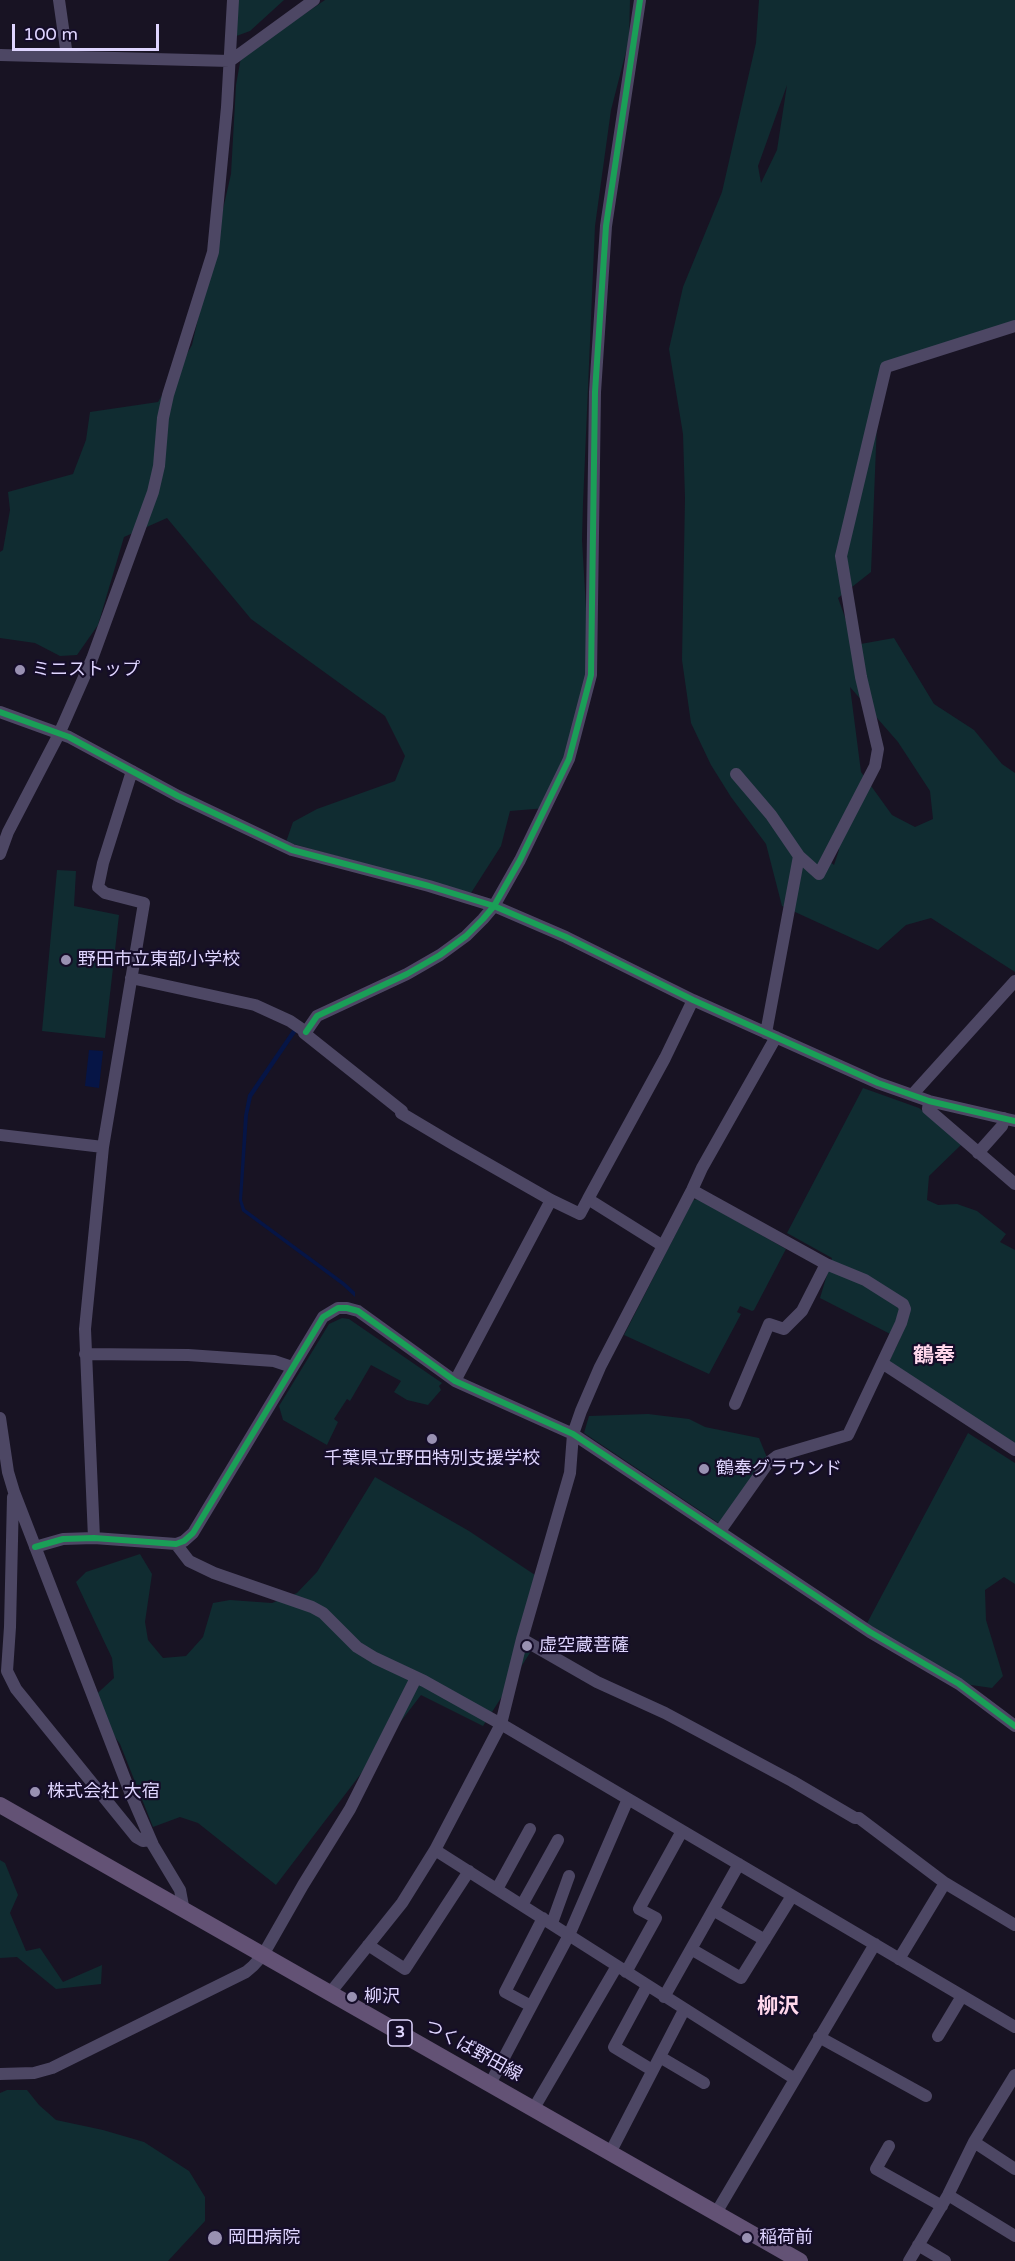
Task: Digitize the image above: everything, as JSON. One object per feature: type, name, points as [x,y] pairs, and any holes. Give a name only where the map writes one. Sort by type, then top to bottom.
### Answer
[{"type":"main road","name":"つくば野田線","points":[[0,1805],[800,2261]]},
{"type":"street","points":[[59,0],[67,56]]},
{"type":"street","points":[[0,854],[12,822],[59,734],[92,659],[153,492],[159,466],[163,418],[168,395],[213,252],[225,139],[233,0]]},
{"type":"street","points":[[0,55],[230,61],[314,0]]},
{"type":"street","points":[[640,0],[606,226],[595,392],[591,675],[569,759],[520,860],[494,906],[466,936],[440,955],[407,974],[317,1016],[304,1034],[401,1113],[551,1200],[580,1214],[665,1058],[693,1000]]},
{"type":"street","points":[[736,774],[771,815],[799,856],[819,874],[875,766],[878,749],[861,677],[841,556],[886,367],[1015,326]]},
{"type":"street","points":[[0,712],[69,736],[178,796],[292,850],[409,880],[494,906],[566,937],[693,1000],[878,1083],[929,1101],[1010,1120]]},
{"type":"street","points":[[94,1538],[85,1354],[91,1265],[103,1148],[144,903],[105,893],[98,887],[103,863],[132,771]]},
{"type":"street","points":[[330,1993],[402,1903],[435,1850],[501,1724],[522,1639],[570,1473],[573,1434],[600,1367],[771,1035],[799,856]]},
{"type":"street","points":[[131,978],[255,1005],[290,1021],[306,1032]]},
{"type":"street","points":[[912,1095],[1015,981]]},
{"type":"street","points":[[929,1101],[928,1109],[1015,1184]]},
{"type":"street","points":[[978,1153],[1010,1120]]},
{"type":"street","points":[[0,1135],[103,1148]]},
{"type":"street","points":[[692,1190],[826,1264],[865,1280],[903,1304],[905,1309],[901,1323],[848,1435],[777,1456],[768,1463],[720,1531]]},
{"type":"street","points":[[588,1199],[663,1246]]},
{"type":"street","points":[[455,1381],[551,1200]]},
{"type":"street","points":[[735,1404],[769,1324],[783,1329],[802,1311],[826,1264]]},
{"type":"street","points":[[35,1546],[63,1539],[94,1538],[176,1544],[184,1541],[193,1533],[323,1317],[338,1308],[347,1308],[358,1311],[455,1381],[573,1434],[870,1632],[959,1684],[1015,1726]]},
{"type":"street","points":[[85,1354],[188,1355],[274,1361],[292,1367]]},
{"type":"street","points":[[882,1363],[1015,1450]]},
{"type":"street","points":[[0,1418],[8,1472],[14,1492],[150,1840],[180,1890],[184,1911]]},
{"type":"street","points":[[14,1492],[5,1627],[7,1671],[15,1689],[136,1837],[143,1841],[150,1840]]},
{"type":"street","points":[[176,1544],[189,1561],[214,1573],[312,1607],[323,1613],[357,1647],[375,1658],[501,1724],[1015,2027]]},
{"type":"street","points":[[522,1639],[597,1682],[664,1713],[792,1780],[855,1818],[859,1818],[945,1882],[1015,1925]]},
{"type":"street","points":[[0,2074],[34,2073],[52,2068],[246,1972],[263,1955],[350,1809],[416,1678]]},
{"type":"street","points":[[490,2084],[569,1935],[628,1799]]},
{"type":"street","points":[[496,1889],[530,1828]]},
{"type":"street","points":[[534,2108],[621,1969],[656,1918],[639,1909],[682,1831]]},
{"type":"street","points":[[522,1905],[558,1840]]},
{"type":"street","points":[[435,1850],[795,2079]]},
{"type":"street","points":[[664,1997],[739,1864]]},
{"type":"street","points":[[368,1945],[405,1969],[469,1871]]},
{"type":"street","points":[[531,2006],[505,1992],[547,1921],[569,1876]]},
{"type":"street","points":[[899,1959],[945,1882]]},
{"type":"street","points":[[691,1949],[741,1978],[792,1896]]},
{"type":"street","points":[[713,1910],[765,1940]]},
{"type":"street","points":[[716,2213],[875,1944]]},
{"type":"street","points":[[647,1986],[614,2047],[652,2070]]},
{"type":"street","points":[[938,2036],[962,1996]]},
{"type":"street","points":[[610,2152],[684,2010]]},
{"type":"street","points":[[819,2037],[926,2096]]},
{"type":"street","points":[[660,2057],[704,2083]]},
{"type":"street","points":[[909,2261],[942,2206],[974,2142],[1010,2094],[1015,2075]]},
{"type":"street","points":[[974,2142],[1015,2169]]},
{"type":"street","points":[[889,2146],[876,2169],[942,2206]]},
{"type":"street","points":[[948,2195],[1015,2236]]},
{"type":"street","points":[[918,2245],[945,2261]]},
{"type":"green space","points":[[237,0],[284,0],[250,31],[231,38]]},
{"type":"green space","points":[[325,0],[630,0],[629,40],[611,110],[595,226],[582,540],[591,694],[565,772],[546,808],[510,811],[501,846],[471,893],[286,842],[293,822],[317,809],[395,781],[405,756],[385,716],[251,619],[167,518],[124,537],[98,625],[77,655],[60,656],[35,643],[0,638],[0,552],[3,550],[10,510],[8,492],[73,474],[86,440],[90,412],[158,402],[192,345],[231,174],[236,85],[241,57]]},
{"type":"green space","points":[[759,0],[1015,0],[1015,328],[879,372],[871,572],[838,598],[855,645],[894,638],[934,704],[974,730],[1002,764],[1015,773],[1015,972],[931,918],[906,925],[878,950],[782,906],[766,844],[731,797],[711,765],[691,723],[682,660],[685,498],[683,434],[669,349],[683,287],[722,192],[756,43]],"holes":[[[787,85],[777,150],[761,183],[758,166]],[[850,687],[898,742],[930,791],[933,819],[915,827],[892,815],[861,772]],[[835,838],[839,850],[834,865],[825,858]]]},
{"type":"green space","points":[[57,870],[76,871],[74,906],[119,915],[105,1038],[42,1031]]},
{"type":"green space","points":[[863,1088],[919,1108],[963,1143],[929,1176],[927,1200],[938,1205],[957,1204],[977,1211],[1006,1234],[1000,1242],[1015,1250],[1015,1444],[888,1363],[900,1339],[820,1298],[832,1258],[787,1233]]},
{"type":"green space","points":[[698,1199],[786,1249],[754,1310],[740,1306],[737,1312],[741,1314],[709,1374],[624,1335],[693,1200]]},
{"type":"green space","points":[[342,1318],[349,1319],[442,1383],[439,1386],[441,1390],[428,1405],[407,1400],[394,1392],[401,1381],[371,1365],[350,1401],[347,1399],[334,1419],[338,1422],[327,1445],[283,1420],[279,1406],[329,1324]]},
{"type":"green space","name":"鶴奉グラウンド","points":[[648,1414],[689,1419],[705,1427],[759,1438],[768,1460],[720,1524],[584,1433],[589,1416]]},
{"type":"green space","points":[[968,1433],[1015,1463],[1015,1584],[1004,1577],[985,1590],[986,1620],[1003,1676],[992,1688],[964,1684],[865,1627]]},
{"type":"green space","points":[[375,1477],[469,1531],[535,1575],[522,1634],[535,1645],[483,1726],[421,1695],[276,1885],[198,1823],[180,1817],[153,1827],[120,1744],[89,1701],[114,1678],[112,1658],[76,1582],[86,1572],[140,1554],[152,1574],[145,1622],[148,1640],[163,1658],[186,1656],[203,1637],[213,1603],[230,1600],[272,1603],[297,1593],[317,1572]]},
{"type":"green space","points":[[0,1860],[5,1863],[18,1895],[10,1913],[26,1951],[40,1948],[63,1982],[102,1965],[101,1984],[56,1989],[17,1957],[0,1958]]},
{"type":"green space","points":[[7,2090],[27,2090],[56,2120],[144,2142],[189,2171],[205,2197],[205,2221],[168,2261],[0,2261],[0,2093]]},
{"type":"shaded area","points":[[293,1029],[297,1031],[252,1097],[248,1115],[242,1200],[245,1209],[344,1282],[355,1292],[355,1297],[242,1211],[239,1200],[244,1116],[248,1095]]},
{"type":"shaded area","points":[[89,1050],[103,1051],[99,1088],[85,1086]]},
{"type":"cycle path","points":[[306,1032],[317,1016],[407,974],[440,955],[466,936],[483,919],[494,906],[520,860],[569,759],[591,675],[595,392],[606,226],[640,0]]},
{"type":"cycle path","points":[[0,712],[69,737],[178,796],[292,850],[429,886],[494,906],[566,937],[693,1000],[878,1083],[929,1101],[1015,1121]]},
{"type":"cycle path","points":[[35,1547],[63,1539],[94,1538],[176,1544],[184,1541],[193,1533],[323,1317],[338,1308],[347,1308],[358,1311],[455,1381],[573,1434],[870,1632],[959,1684],[1015,1726]]},
{"type":"place","name":"ミニストップ","points":[[20,670]]},
{"type":"place","name":"野田市立東部小学校","points":[[66,960]]},
{"type":"place","name":"千葉県立野田特別支援学校","points":[[432,1439]]},
{"type":"place","name":"鶴奉グラウンド","points":[[704,1469]]},
{"type":"place","name":"虚空蔵菩薩","points":[[527,1646]]},
{"type":"place","name":"株式会社 大宿","points":[[35,1792]]},
{"type":"place","name":"柳沢","points":[[352,1997]]},
{"type":"place","name":"岡田病院","points":[[215,2238]]},
{"type":"place","name":"稲荷前","points":[[747,2238]]},
{"type":"district","name":"鶴奉","points":[[934,1356]]},
{"type":"district","name":"柳沢","points":[[778,2007]]}]
